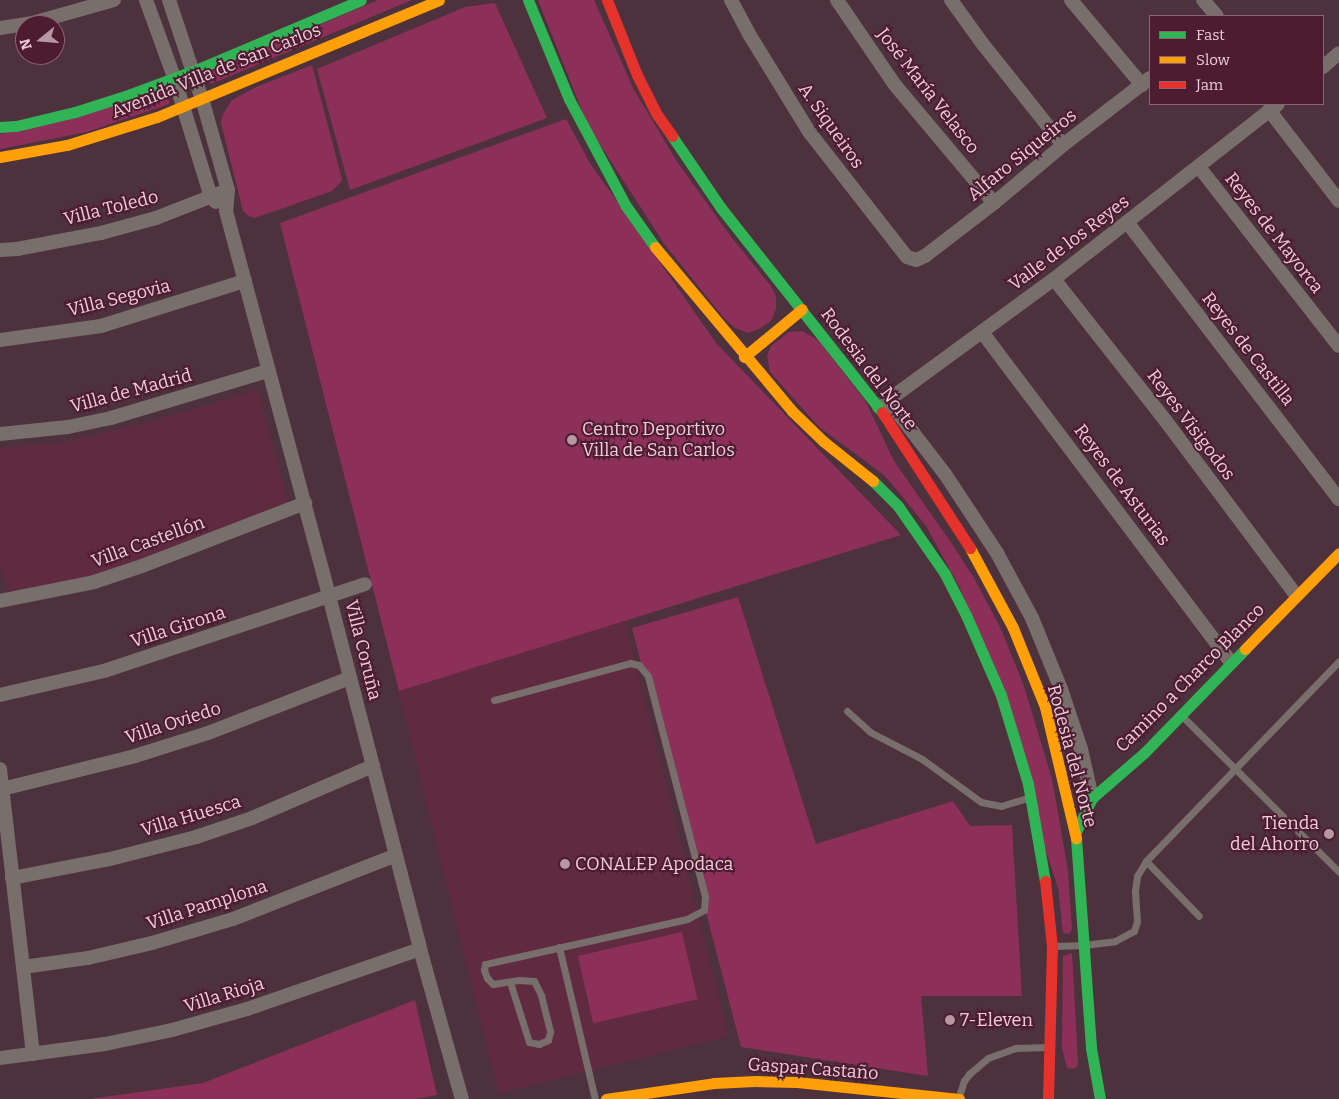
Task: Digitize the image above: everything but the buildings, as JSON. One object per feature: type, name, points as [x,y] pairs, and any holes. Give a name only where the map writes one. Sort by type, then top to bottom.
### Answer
[{"type":"street","points":[[0,28],[36,22],[114,0]]},
{"type":"street","points":[[146,0],[174,78],[211,197],[226,211]]},
{"type":"street","name":"Villa Coruña","points":[[169,0],[202,99],[228,190],[226,211],[329,596],[420,949],[462,1099]]},
{"type":"street","name":"Avenida Villa de San Carlos","points":[[0,127],[16,126],[75,112],[174,78],[362,0]]},
{"type":"street","name":"Avenida Villa de San Carlos","points":[[0,157],[67,145],[157,117],[439,0]]},
{"type":"street","points":[[528,0],[568,99],[626,206],[664,259],[744,357],[792,411],[823,441],[877,484],[898,506],[945,574],[984,655],[1000,695],[1031,797],[1042,858],[1052,946],[1051,1047],[1048,1099]]},
{"type":"street","name":"Rodesia del Norte","points":[[607,0],[636,75],[656,113],[721,208],[802,309],[884,403],[976,557],[1013,628],[1045,707],[1076,832],[1091,1048],[1100,1099]]},
{"type":"street","name":"A. Siqueiros","points":[[732,0],[749,34],[810,133],[907,257],[916,260]]},
{"type":"street","name":"José María Velasco","points":[[838,0],[895,85],[994,203]]},
{"type":"street","points":[[951,0],[982,44],[1063,145]]},
{"type":"street","points":[[1071,0],[1146,81]]},
{"type":"street","points":[[1202,0],[1216,15]]},
{"type":"street","points":[[1324,66],[1339,54]]},
{"type":"street","name":"Alfaro Siqueiros","points":[[916,260],[925,256],[994,203],[1063,145],[1146,81]]},
{"type":"street","points":[[1273,107],[1339,201]]},
{"type":"street","name":"Valle de los Reyes","points":[[884,403],[1054,279],[1273,107]]},
{"type":"street","name":"Reyes de Mayorca","points":[[1198,167],[1339,346]]},
{"type":"street","name":"Villa Toledo","points":[[0,250],[17,249],[110,230],[156,218],[228,190]]},
{"type":"street","name":"Reyes de Castilla","points":[[1128,222],[1339,499]]},
{"type":"street","name":"Reyes Visigodos","points":[[1054,279],[1165,420],[1296,595]]},
{"type":"street","name":"Villa Segovia","points":[[0,340],[102,326],[246,281]]},
{"type":"street","points":[[744,357],[802,309]]},
{"type":"street","name":"Reyes de Asturias","points":[[982,332],[1231,662]]},
{"type":"street","name":"Villa de Madrid","points":[[0,434],[68,426],[111,418],[268,371]]},
{"type":"street","points":[[884,403],[950,482],[997,553],[1032,618],[1061,689],[1081,748],[1092,798]]},
{"type":"street","name":"Villa Castellón","points":[[0,601],[94,582],[134,569],[304,503]]},
{"type":"street","name":"Camino a Charco Blanco","points":[[1076,832],[1092,798],[1144,753],[1339,553]]},
{"type":"street","name":"Villa Girona","points":[[0,695],[104,671],[365,584]]},
{"type":"street","name":"Villa Oviedo","points":[[2,789],[69,774],[208,733],[350,678]]},
{"type":"street","name":"Villa Huesca","points":[[12,878],[110,859],[196,837],[252,818],[373,766]]},
{"type":"street","points":[[0,769],[33,1054]]},
{"type":"street","name":"Villa Pamplona","points":[[23,967],[88,958],[152,943],[224,921],[396,855]]},
{"type":"street","name":"Villa Rioja","points":[[0,1058],[105,1044],[172,1030],[247,1009],[420,949]]},
{"type":"street","name":"Gaspar Castaño","points":[[606,1099],[714,1083],[755,1081],[797,1082],[959,1099]]},
{"type":"lane","points":[[1052,946],[1084,945],[1115,941],[1134,930],[1137,921],[1135,891],[1137,876],[1146,861],[1339,661]]},
{"type":"lane","points":[[494,700],[630,663],[639,665],[648,676],[704,897],[704,910],[687,919],[485,964],[484,970],[487,978],[493,984],[519,980],[534,982],[541,995],[550,1032],[548,1040],[539,1044],[529,1042],[510,982]]},
{"type":"lane","points":[[847,711],[870,732],[922,760],[981,802],[1001,806],[1031,797]]},
{"type":"lane","points":[[1180,715],[1339,872]]},
{"type":"lane","points":[[1146,861],[1198,916]]},
{"type":"lane","points":[[559,947],[595,1099]]},
{"type":"lane","points":[[959,1099],[969,1074],[988,1058],[1016,1048],[1051,1047]]},
{"type":"shaded area","points":[[378,0],[412,0],[211,84],[205,78],[206,73]]},
{"type":"shaded area","points":[[538,0],[594,0],[634,90],[678,163],[732,238],[771,286],[776,296],[776,309],[771,321],[759,329],[748,333],[735,328],[724,318],[665,245],[588,126]]},
{"type":"shaded area","points":[[495,3],[547,118],[350,190],[317,69],[465,7]]},
{"type":"shaded area","points":[[312,65],[342,179],[332,191],[255,218],[250,217],[243,211],[221,123],[223,114],[232,100],[256,87]]},
{"type":"shaded area","points":[[167,90],[170,96],[169,104],[87,132],[0,149],[0,134]]},
{"type":"shaded area","name":"Centro Deportivo Villa de San Carlos","points":[[566,119],[590,163],[717,344],[901,535],[399,691],[280,223]]},
{"type":"shaded area","points":[[802,331],[818,340],[866,402],[894,461],[974,578],[1000,627],[1023,683],[1052,779],[1068,870],[1072,929],[1069,934],[1063,933],[1058,888],[960,588],[926,526],[884,475],[819,427],[770,372],[767,356],[771,346],[789,332]]},
{"type":"shaded area","points":[[258,390],[288,502],[98,576],[8,591],[0,565],[0,448],[59,443],[148,422]]},
{"type":"shaded area","points":[[738,597],[816,844],[953,801],[970,826],[1012,825],[1022,996],[921,996],[928,1076],[741,1047],[632,628]]},
{"type":"shaded area","name":"CONALEP Apodaca","points":[[625,621],[729,1036],[499,1094],[395,678]]},
{"type":"shaded area","points":[[682,932],[698,999],[593,1023],[578,956]]},
{"type":"shaded area","points":[[1072,953],[1078,1061],[1077,1067],[1072,1069],[1067,1068],[1062,1048],[1063,956]]},
{"type":"shaded area","points":[[415,1000],[437,1095],[415,1099],[90,1099],[203,1083]]},
{"type":"traffic: fast","points":[[0,127],[16,126],[75,112],[131,94],[193,71],[361,0]]},
{"type":"traffic: fast","points":[[528,0],[569,99],[626,206],[655,247]]},
{"type":"traffic: fast","points":[[672,136],[721,208],[882,412]]},
{"type":"traffic: fast","points":[[873,481],[898,506],[945,574],[966,615],[1001,695],[1028,784],[1045,881]]},
{"type":"traffic: fast","points":[[1076,832],[1092,798],[1144,753],[1245,649]]},
{"type":"traffic: fast","points":[[1076,838],[1091,1048],[1100,1099]]},
{"type":"traffic: slow","points":[[0,157],[67,145],[157,117],[439,0]]},
{"type":"traffic: slow","points":[[655,247],[792,411],[823,441],[873,481]]},
{"type":"traffic: slow","points":[[744,357],[802,309]]},
{"type":"traffic: slow","points":[[970,548],[1013,628],[1045,707],[1076,838]]},
{"type":"traffic: slow","points":[[1245,649],[1339,553]]},
{"type":"traffic: slow","points":[[606,1099],[714,1083],[755,1081],[797,1082],[959,1099]]},
{"type":"traffic: jam","points":[[607,0],[637,75],[656,113],[672,136]]},
{"type":"traffic: jam","points":[[882,412],[970,548]]},
{"type":"traffic: jam","points":[[1045,881],[1052,946],[1048,1099]]},
{"type":"place","name":"Centro Deportivo Villa de San Carlos","points":[[572,440]]},
{"type":"place","name":"Tienda del Ahorro","points":[[1329,834]]},
{"type":"place","name":"CONALEP Apodaca","points":[[565,864]]},
{"type":"place","name":"7-Eleven","points":[[950,1020]]}]
